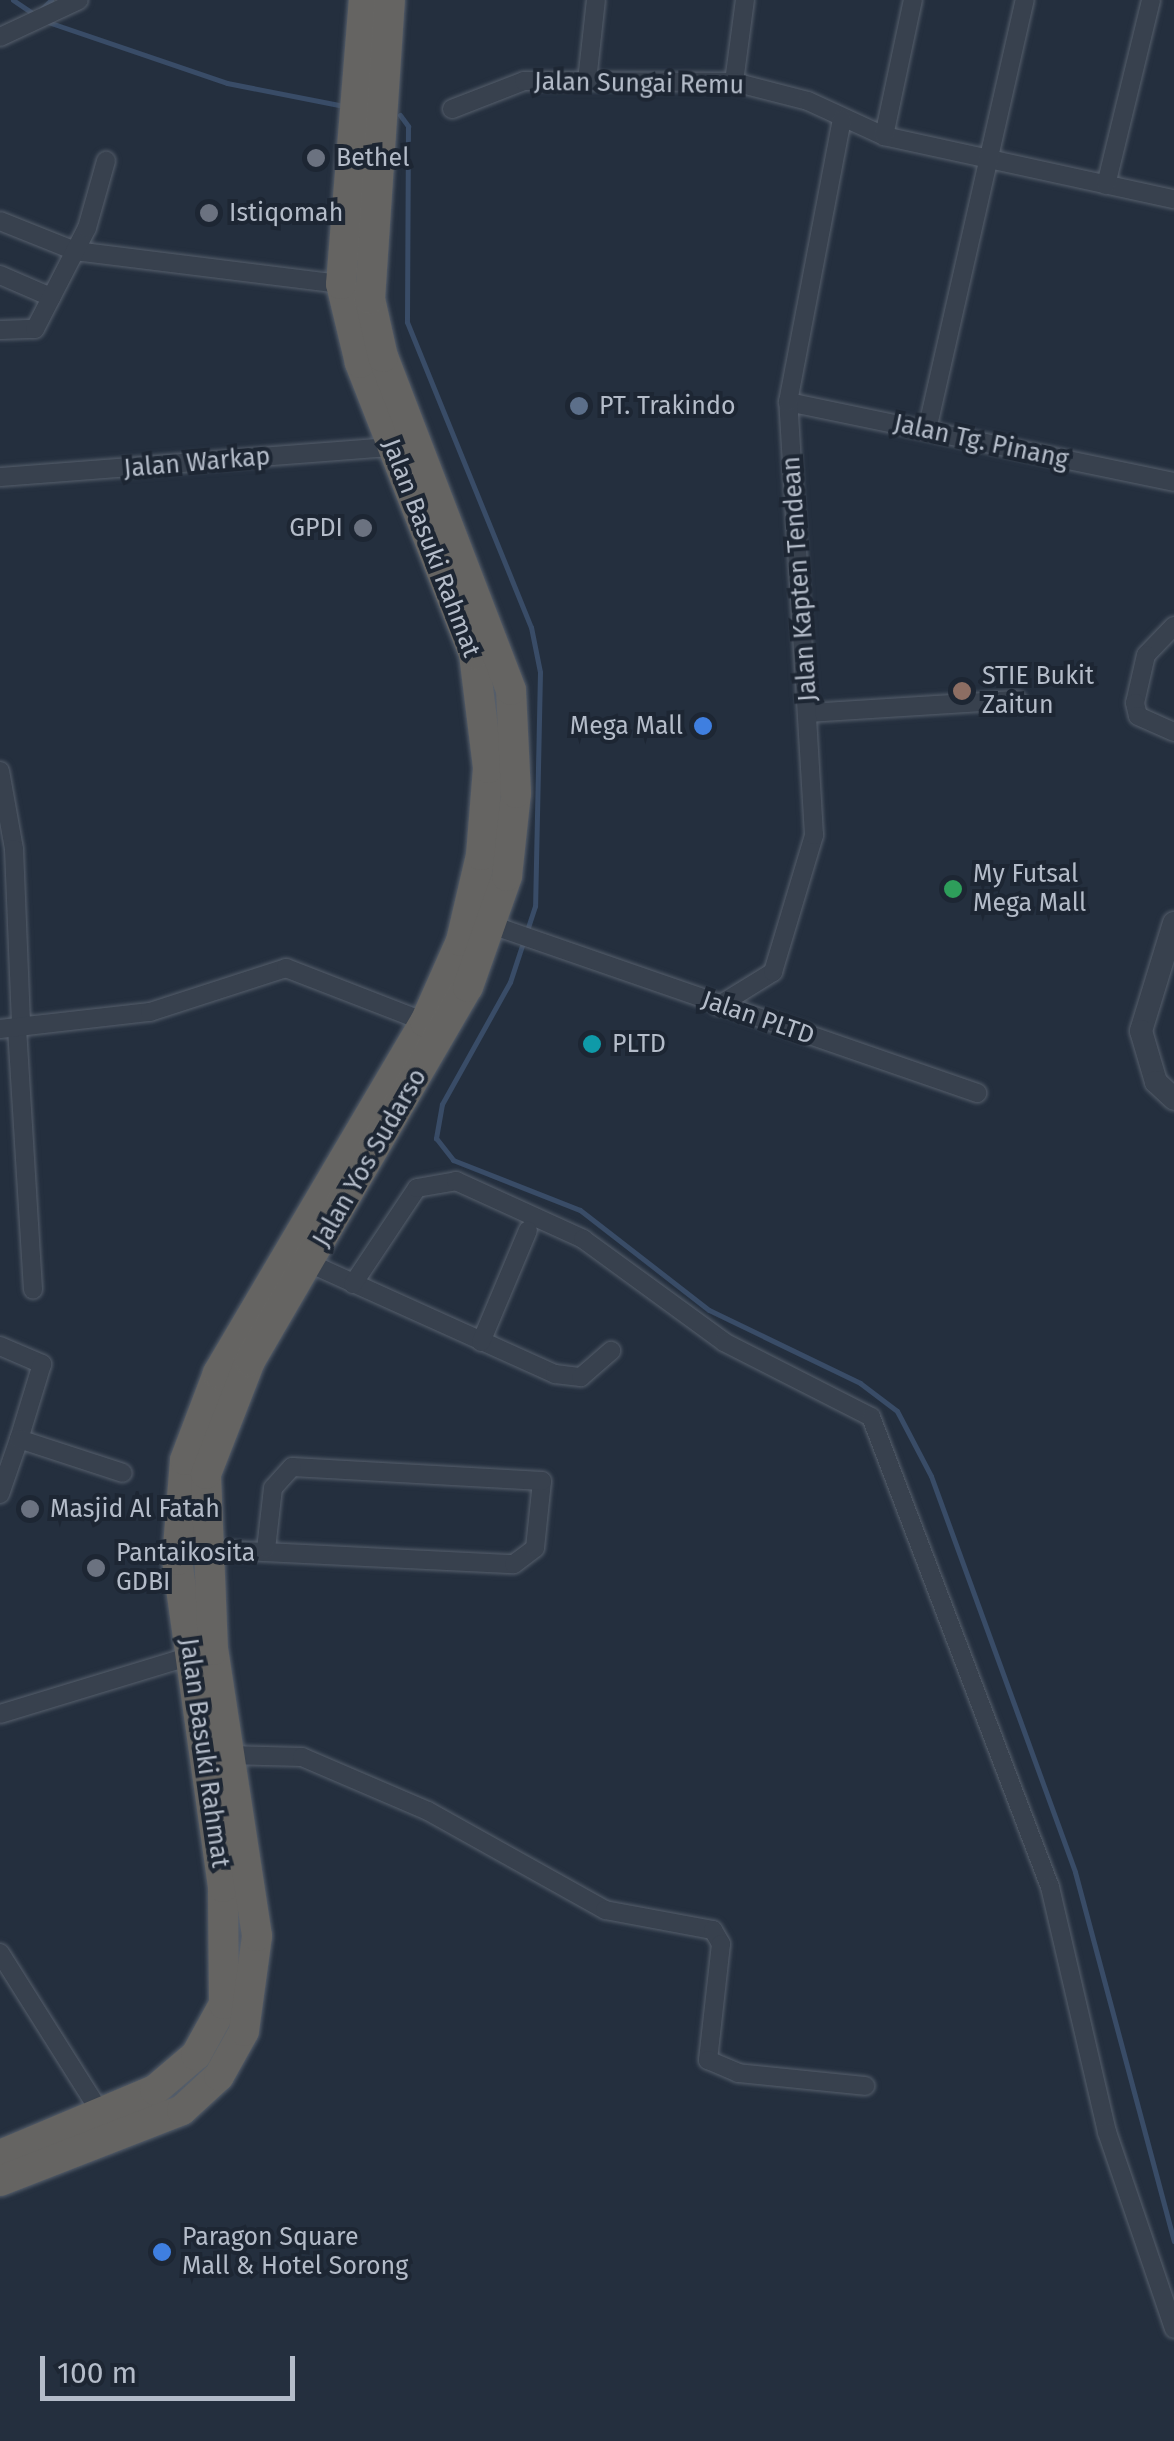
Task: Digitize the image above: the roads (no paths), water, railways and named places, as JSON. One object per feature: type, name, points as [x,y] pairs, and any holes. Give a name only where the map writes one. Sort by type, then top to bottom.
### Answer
[{"type":"highway","name":"Jalan Basuki Rahmat","points":[[0,2155],[104,2118],[178,2072],[224,2004],[225,1900],[201,1653],[177,1533],[192,1432],[263,1291],[424,1022],[493,925],[482,693],[394,447],[372,360],[340,284],[364,0]]},
{"type":"highway","name":"Jalan Yos Sudarso","points":[[0,2181],[172,2116],[232,2054],[258,1964],[228,1755],[201,1653],[202,1549],[214,1444],[493,925],[516,793],[511,690],[372,360],[369,277],[390,0]]},
{"type":"street","points":[[0,37],[79,0]]},
{"type":"street","points":[[587,81],[596,0]]},
{"type":"street","points":[[734,82],[745,0]]},
{"type":"street","points":[[884,136],[913,0]]},
{"type":"street","points":[[927,430],[984,155],[1025,0]]},
{"type":"street","points":[[1106,185],[1151,0]]},
{"type":"street","name":"Jalan Sungai Remu","points":[[452,109],[519,82],[734,82],[884,136],[1174,199]]},
{"type":"street","name":"Jalan Kapten Tendean","points":[[718,1006],[773,972],[790,933],[814,835],[810,713],[788,402],[842,119]]},
{"type":"street","points":[[0,330],[32,331],[75,251],[106,161]]},
{"type":"street","points":[[0,221],[75,251],[340,284]]},
{"type":"street","points":[[0,275],[51,297]]},
{"type":"street","name":"Jalan Tg. Pinang","points":[[788,402],[1174,482]]},
{"type":"street","name":"Jalan Warkap","points":[[0,477],[394,447]]},
{"type":"street","points":[[1174,626],[1146,655],[1135,703],[1138,716],[1174,732]]},
{"type":"street","points":[[810,713],[1018,700]]},
{"type":"street","points":[[0,771],[16,864],[13,1028],[34,1290]]},
{"type":"street","points":[[1174,923],[1141,1031],[1156,1082],[1174,1100]]},
{"type":"street","name":"Jalan PLTD","points":[[493,925],[978,1093]]},
{"type":"street","points":[[13,1028],[150,1012],[286,968],[424,1022]]},
{"type":"street","points":[[353,1284],[418,1188],[456,1180],[568,1230],[724,1342],[870,1417],[1050,1887],[1107,2132],[1174,2329]]},
{"type":"street","points":[[482,1342],[528,1230]]},
{"type":"street","points":[[309,1262],[482,1342],[569,1377],[591,1373],[611,1351]]},
{"type":"street","points":[[0,1346],[42,1368],[0,1494]]},
{"type":"street","points":[[19,1439],[124,1474]]},
{"type":"street","points":[[202,1549],[266,1549],[514,1564],[536,1548],[542,1481],[292,1467],[273,1488],[266,1549]]},
{"type":"street","points":[[0,1714],[201,1653]]},
{"type":"street","points":[[228,1755],[302,1757],[428,1811],[605,1910],[714,1930],[720,1944],[708,2060],[738,2073],[865,2086]]},
{"type":"street","points":[[0,1954],[104,2118]]},
{"type":"waterway","points":[[13,0],[35,15],[51,0]]},
{"type":"waterway","points":[[45,21],[227,83],[339,105]]},
{"type":"waterway","points":[[400,115],[408,126],[407,322],[531,627],[540,672],[535,906],[510,982],[442,1104],[436,1138],[453,1160],[580,1210],[709,1310],[860,1383],[897,1411],[931,1476],[1075,1872],[1174,2241]]},
{"type":"place","name":"Bethel","points":[[316,158]]},
{"type":"place","name":"Istiqomah","points":[[209,213]]},
{"type":"place","name":"PT. Trakindo","points":[[579,406]]},
{"type":"place","name":"GPDI","points":[[363,528]]},
{"type":"place","name":"STIE Bukit Zaitun","points":[[962,691]]},
{"type":"place","name":"Mega Mall","points":[[703,726]]},
{"type":"place","name":"My Futsal Mega Mall","points":[[953,889]]},
{"type":"place","name":"PLTD","points":[[592,1044]]},
{"type":"place","name":"Masjid Al Fatah","points":[[30,1509]]},
{"type":"place","name":"Pantaikosita GDBI","points":[[96,1568]]},
{"type":"place","name":"Paragon Square Mall & Hotel Sorong","points":[[162,2252]]}]
